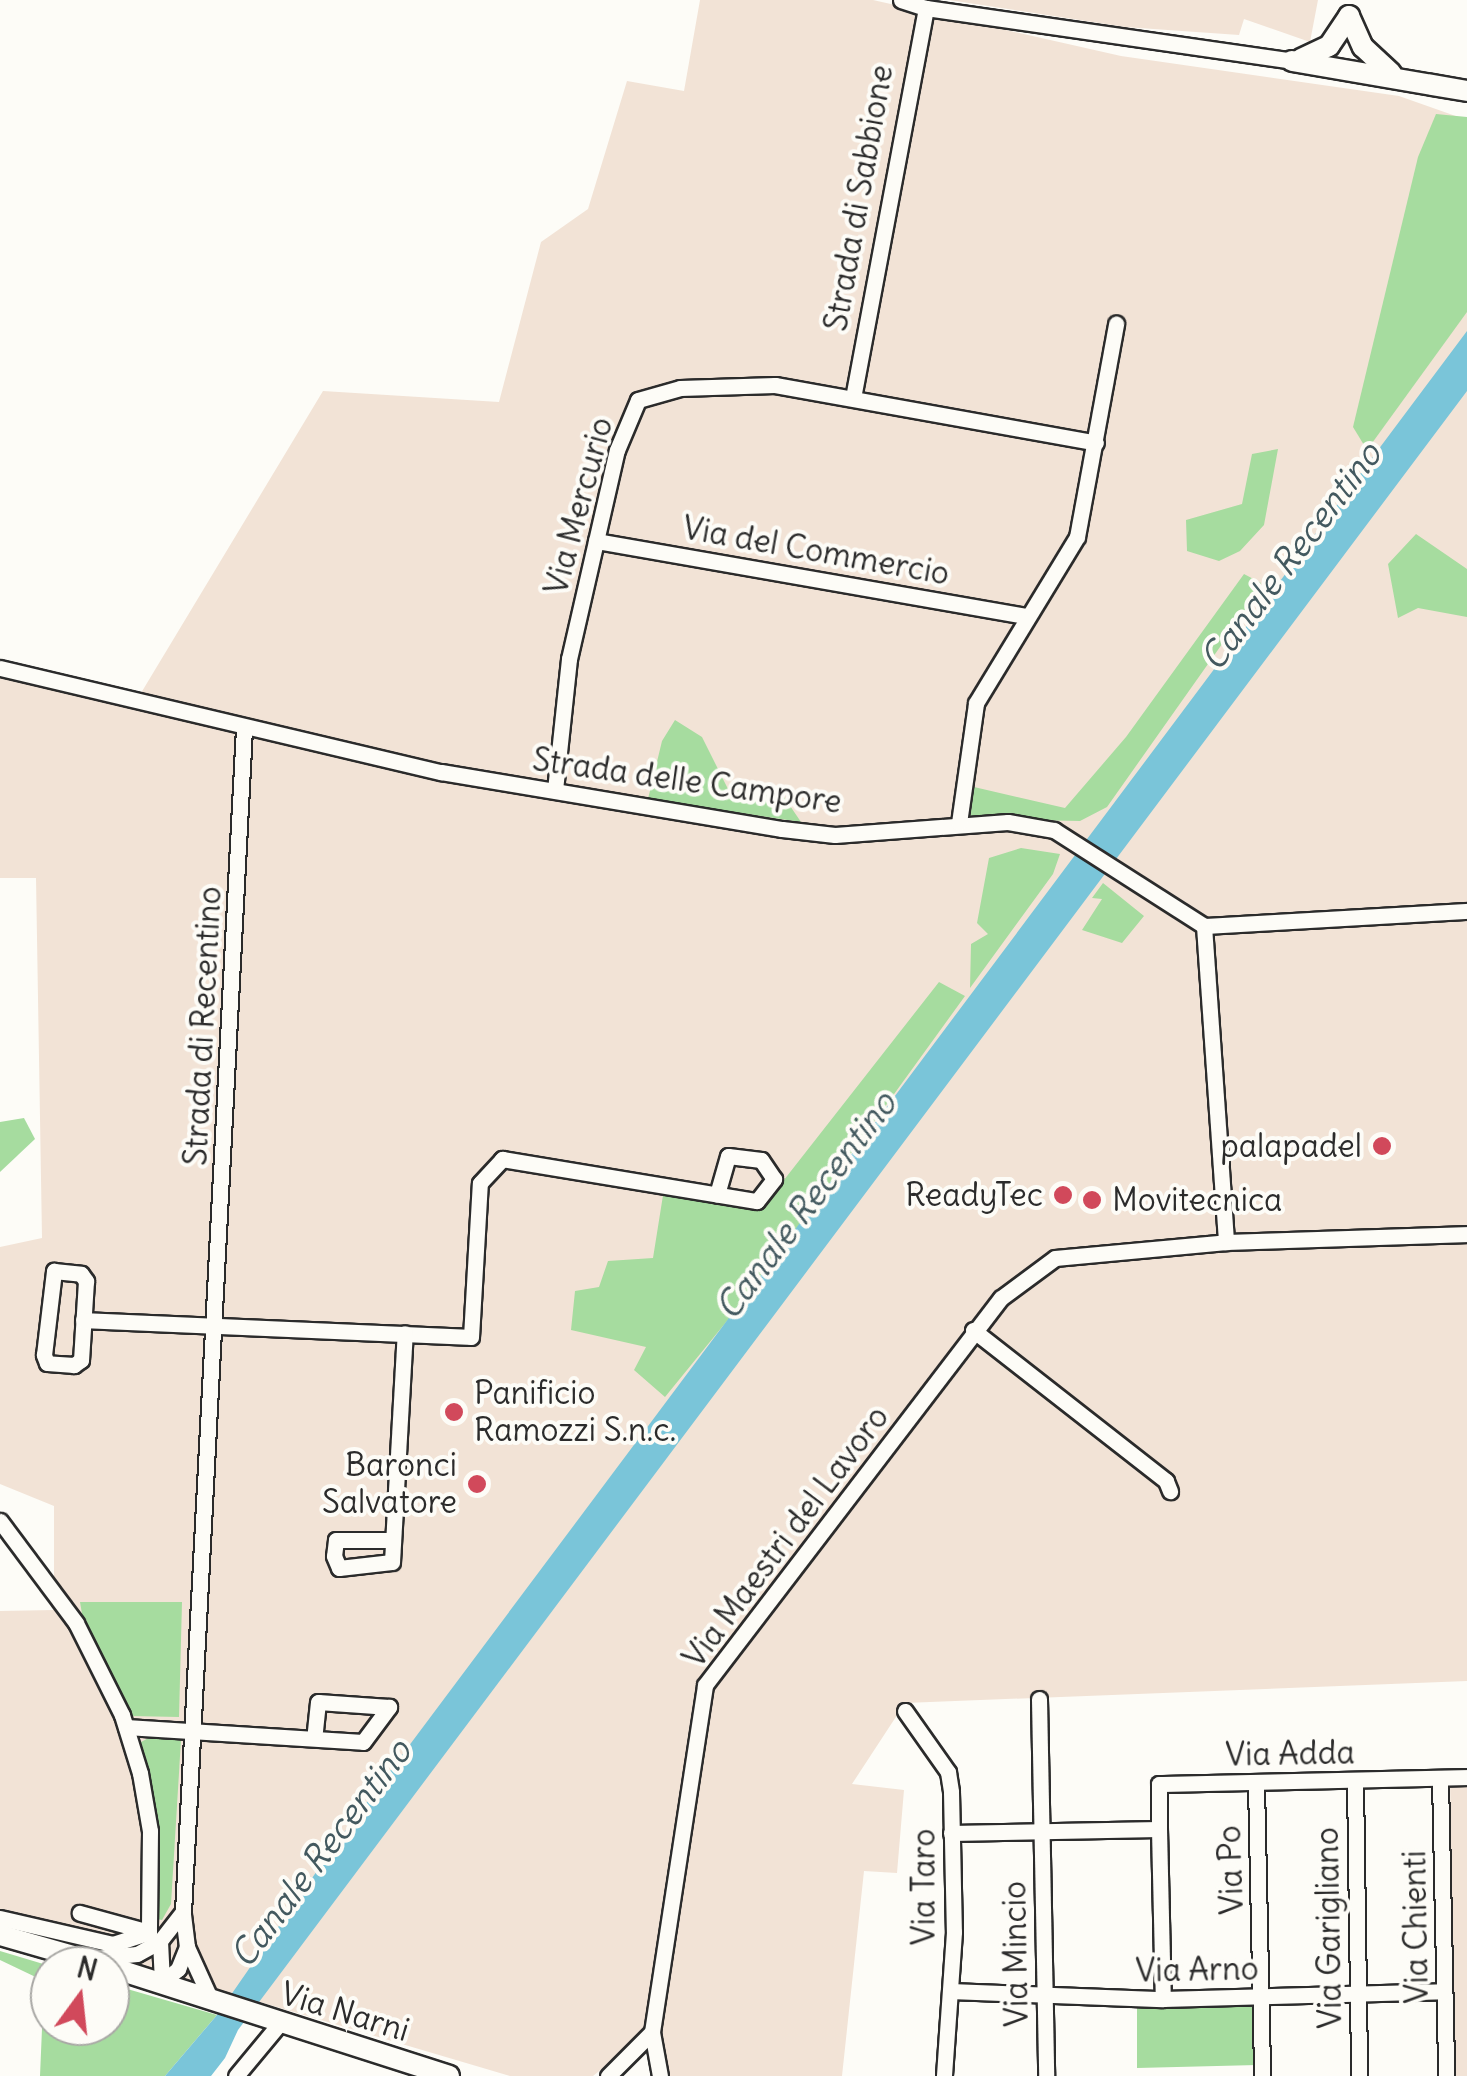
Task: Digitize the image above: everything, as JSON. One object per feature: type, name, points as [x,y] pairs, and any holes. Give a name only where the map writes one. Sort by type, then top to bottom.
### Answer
[{"type":"main road","points":[[1292,61],[1317,56],[1350,8]]},
{"type":"main road","points":[[1343,68],[1350,8]]},
{"type":"main road","points":[[1350,8],[1376,64],[1405,80]]},
{"type":"main road","points":[[1292,61],[1467,91]]},
{"type":"main road","name":"Via Narni","points":[[0,1934],[41,1946]]},
{"type":"main road","name":"Via Narni","points":[[130,1972],[448,2076]]},
{"type":"street","points":[[901,0],[926,8],[1292,61]]},
{"type":"street","name":"Strada di Sabbione","points":[[853,398],[926,8]]},
{"type":"street","points":[[959,823],[976,703],[1077,537],[1116,324]]},
{"type":"street","name":"Via Mercurio","points":[[555,790],[569,658],[617,450],[638,400],[727,384],[853,398],[1096,443]]},
{"type":"street","name":"Via del Commercio","points":[[596,541],[1026,616]]},
{"type":"street","name":"Strada delle Campore","points":[[0,668],[441,772],[836,835],[1008,822],[1080,842],[1204,926]]},
{"type":"street","name":"Strada di Recentino","points":[[211,2000],[187,1947],[184,1912],[244,728]]},
{"type":"street","points":[[1226,1242],[1204,926],[1467,911]]},
{"type":"street","points":[[83,1320],[471,1337],[480,1183],[502,1158],[717,1194]]},
{"type":"street","name":"Via Maestri del Lavoro","points":[[660,2076],[652,2032],[704,1685],[973,1330],[1011,1289],[1054,1258],[1226,1242],[1467,1234]]},
{"type":"street","points":[[54,1271],[81,1274],[86,1281],[83,1320],[80,1360],[47,1363],[48,1279],[54,1271]]},
{"type":"street","points":[[973,1330],[1166,1481],[1170,1491]]},
{"type":"street","points":[[393,1540],[405,1333]]},
{"type":"street","points":[[0,1521],[76,1623],[126,1728],[150,1831],[155,1936],[162,1982]]},
{"type":"street","name":"Via Mincio","points":[[1039,1699],[1046,2076]]},
{"type":"street","points":[[126,1728],[193,1728],[362,1742],[390,1707],[318,1702],[314,1738]]},
{"type":"street","name":"Via Taro","points":[[905,1711],[948,1772],[950,1991],[944,2076]]},
{"type":"street","name":"Via Adda","points":[[1159,1829],[1159,1784],[1467,1777]]},
{"type":"street","name":"Via Chienti","points":[[1440,1778],[1446,2076]]},
{"type":"street","name":"Via Garigliano","points":[[1354,1780],[1359,2076]]},
{"type":"street","name":"Via Po","points":[[1256,1783],[1262,2076]]},
{"type":"street","points":[[951,1834],[1159,1829],[1163,1999]]},
{"type":"street","points":[[130,1955],[136,1954],[184,1912]]},
{"type":"street","points":[[80,1913],[155,1936]]},
{"type":"street","points":[[0,1918],[112,1944],[155,1936]]},
{"type":"street","points":[[162,1982],[178,1969],[187,1947]]},
{"type":"street","name":"Via Arno","points":[[950,1991],[1044,1998],[1163,1999],[1444,1991]]},
{"type":"street","points":[[236,2076],[271,2020]]},
{"type":"street","points":[[615,2074],[652,2032]]},
{"type":"shaded area","points":[[700,0],[873,0],[1121,56],[1399,96],[1467,120],[1467,1681],[905,1703],[852,1784],[904,1790],[897,1873],[864,1871],[842,2076],[670,2076],[654,2026],[593,2076],[510,2076],[130,1963],[130,1946],[71,1946],[0,1925],[0,1611],[54,1610],[54,1506],[0,1484],[0,1247],[42,1238],[36,878],[0,878],[0,673],[138,698],[323,391],[499,402],[541,242],[588,209],[627,81],[684,91]]},
{"type":"shaded area","points":[[949,0],[1318,0],[1310,42],[1244,19],[1239,35],[1125,27]]},
{"type":"shaded area","points":[[1467,1771],[1467,2076],[1453,2076],[1450,1772]]},
{"type":"green space","points":[[1436,114],[1467,117],[1467,312],[1367,450],[1353,427],[1418,157]]},
{"type":"green space","points":[[1278,449],[1264,525],[1240,551],[1219,561],[1187,551],[1186,520],[1242,504],[1252,454]]},
{"type":"green space","points":[[1416,534],[1467,569],[1467,617],[1418,608],[1398,618],[1388,564]]},
{"type":"green space","points":[[1244,574],[1261,583],[1244,613],[1107,807],[1080,821],[970,819],[974,787],[1065,808],[1126,737]]},
{"type":"green space","points":[[675,720],[702,737],[728,789],[784,797],[801,822],[648,799],[662,741]]},
{"type":"green space","points":[[1021,848],[1060,854],[1053,874],[970,988],[971,944],[988,934],[977,923],[989,858]]},
{"type":"green space","points":[[1103,883],[1144,916],[1122,943],[1082,930],[1102,899],[1092,898]]},
{"type":"green space","points":[[939,982],[965,996],[753,1289],[665,1397],[634,1370],[646,1347],[571,1330],[575,1291],[599,1287],[608,1261],[653,1258],[664,1189],[762,1208]]},
{"type":"green space","points":[[24,1118],[35,1139],[0,1172],[0,1122]]},
{"type":"green space","points":[[80,1602],[182,1602],[179,1717],[130,1716],[84,1625]]},
{"type":"green space","points":[[160,1732],[181,1740],[171,1904],[162,1920],[157,1919],[140,1752],[141,1742]]},
{"type":"green space","points":[[0,1951],[30,1960],[30,1974],[0,1960]]},
{"type":"green space","points":[[130,1990],[217,2015],[165,2076],[40,2076],[41,2046],[130,2046]]},
{"type":"green space","points":[[1258,2004],[1257,2065],[1137,2068],[1137,2007]]},
{"type":"water","points":[[1467,331],[1467,391],[238,2030],[225,2058],[211,2076],[165,2076],[217,2015],[337,1842]]},
{"type":"place","name":"palapadel","points":[[1382,1146]]},
{"type":"place","name":"ReadyTec","points":[[1063,1195]]},
{"type":"place","name":"Movitecnica","points":[[1092,1200]]},
{"type":"place","name":"Panificio Ramozzi S.n.c.","points":[[454,1412]]},
{"type":"place","name":"Baronci Salvatore","points":[[477,1484]]},
{"type":"water label","name":"Canale Recentino","points":[[1290,556]]},
{"type":"water label","name":"Canale Recentino","points":[[805,1205]]},
{"type":"water label","name":"Canale Recentino","points":[[320,1853]]}]
